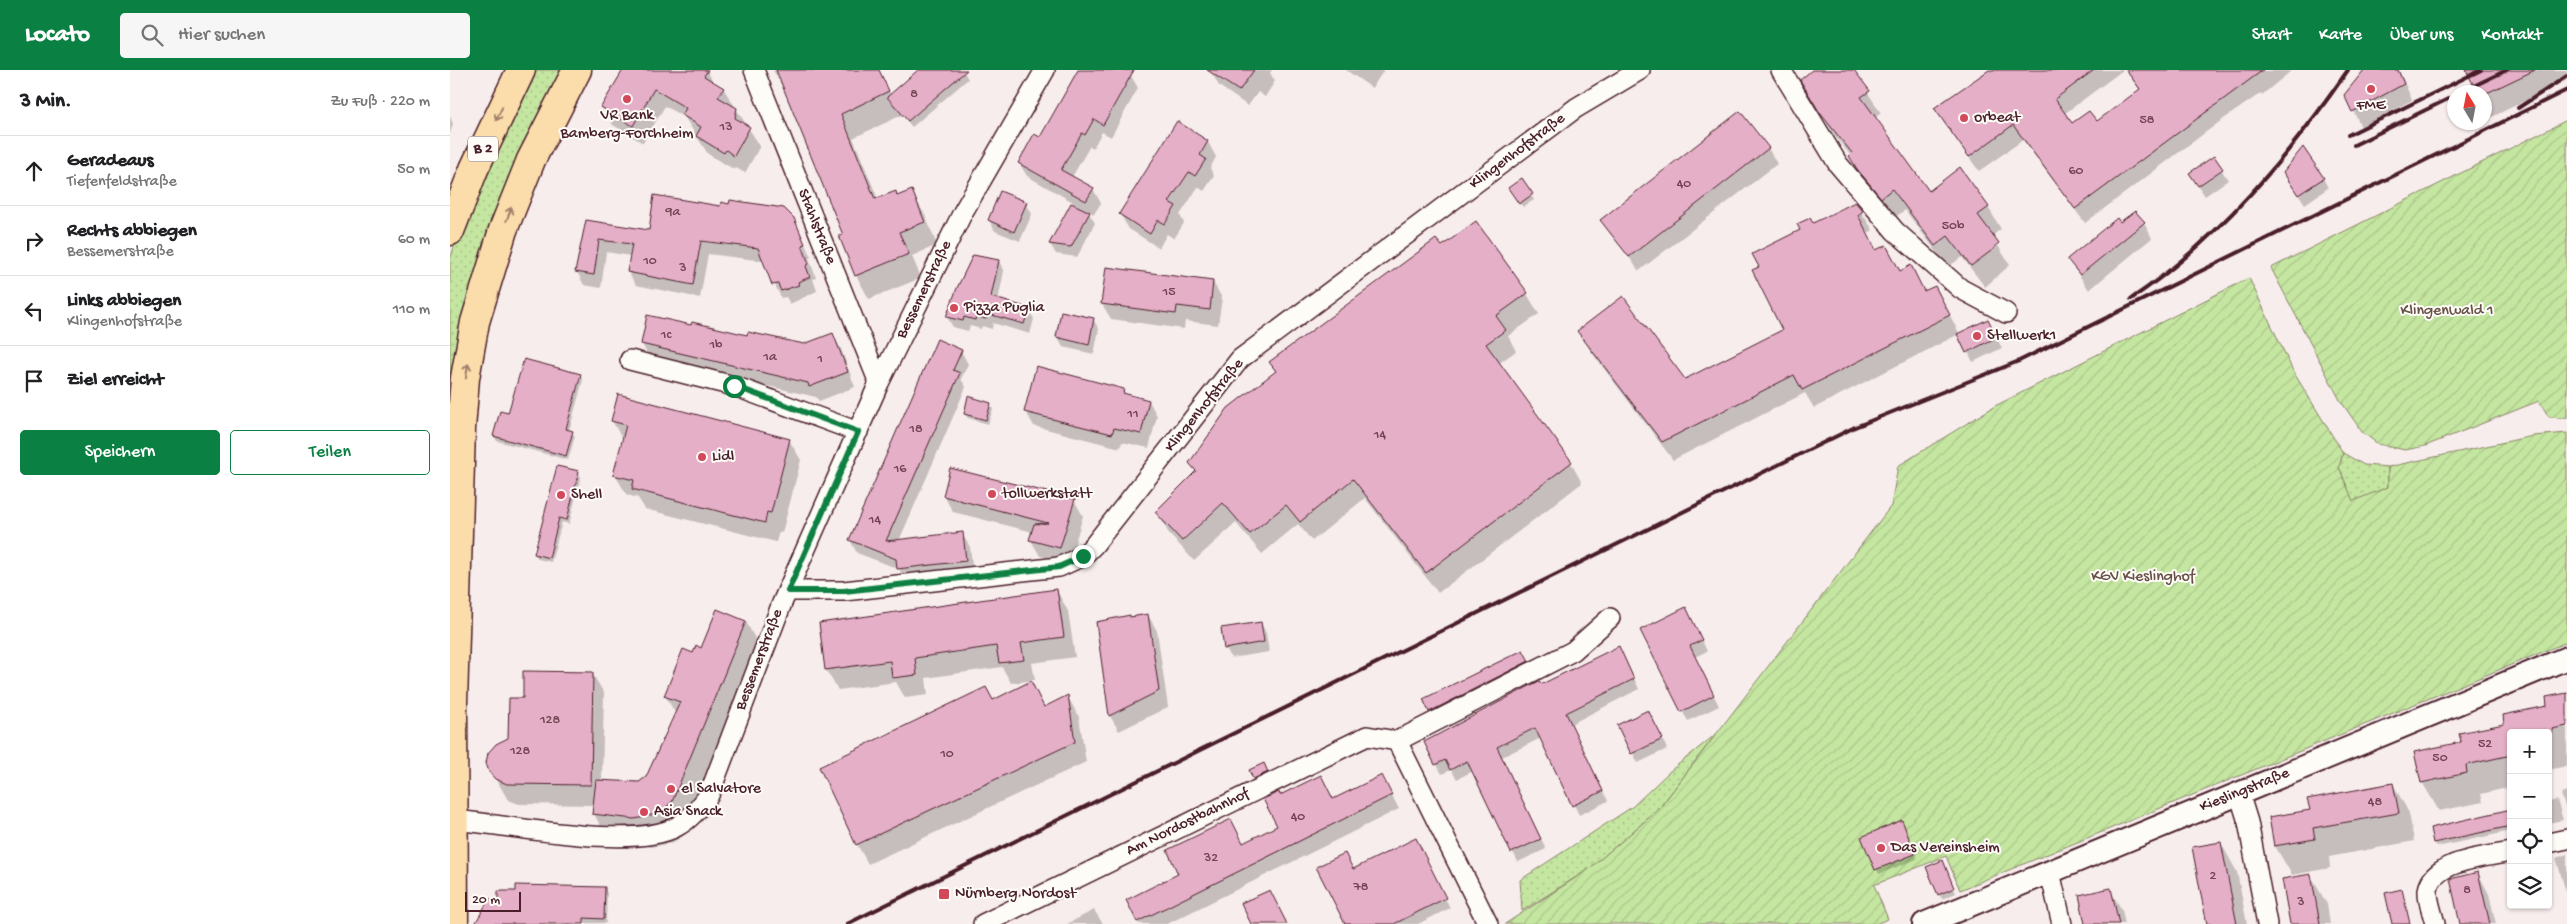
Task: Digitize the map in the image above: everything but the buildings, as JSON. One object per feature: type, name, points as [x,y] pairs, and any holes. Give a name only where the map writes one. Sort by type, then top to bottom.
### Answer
[{"type":"main road","name":"B 2","points":[[450,231],[474,168],[521,70]]},
{"type":"main road","points":[[454,924],[452,701],[461,429],[465,378],[474,331],[495,252],[516,196],[551,119],[577,70]]},
{"type":"street","name":"Stahlstraße","points":[[754,70],[879,383]]},
{"type":"street","name":"Bessemerstraße","points":[[453,820],[618,837],[659,833],[676,827],[693,816],[708,795],[788,591],[879,383],[963,212],[1045,70]]},
{"type":"street","name":"Klingenhofstraße","points":[[788,591],[844,591],[1059,567],[1071,564],[1094,545],[1240,359],[1576,108],[1640,70]]},
{"type":"street","points":[[1781,70],[1838,164],[1895,231],[1961,290],[2006,313]]},
{"type":"street","points":[[630,360],[734,386],[858,432]]},
{"type":"street","points":[[1488,924],[1397,741],[1573,651],[1610,618]]},
{"type":"street","name":"Kieslingstraße","points":[[1924,924],[2567,658]]},
{"type":"street","name":"Am Nordostbahnhof","points":[[983,924],[1367,736],[1397,741]]},
{"type":"street","points":[[2239,793],[2248,822],[2267,924]]},
{"type":"street","points":[[2552,842],[2567,839]]},
{"type":"street","points":[[2435,924],[2428,892],[2431,878],[2444,867],[2507,853]]},
{"type":"street","points":[[2050,872],[2062,924]]},
{"type":"green space","points":[[527,70],[561,70],[527,137],[486,261],[450,608],[450,260],[465,212]]},
{"type":"green space","name":"Klingenwald 1","points":[[2567,120],[2567,418],[2549,417],[2539,401],[2425,446],[2405,450],[2378,444],[2362,432],[2340,400],[2271,268]]},
{"type":"green space","name":"KGV Kieslinghof","points":[[2249,278],[2294,373],[2343,453],[2339,467],[2353,501],[2388,487],[2388,467],[2533,436],[2567,433],[2567,642],[1960,890],[1946,856],[1874,885],[1888,919],[1875,924],[1505,924],[1589,869],[1658,810],[1891,506],[1898,466],[1995,406]]},
{"type":"green space","points":[[2343,453],[2364,465],[2388,467],[2388,487],[2353,502],[2339,467]]},
{"type":"green space","points":[[1716,734],[1658,810],[1589,869],[1522,911],[1520,880],[1632,807],[1670,771]]},
{"type":"railway","points":[[2131,299],[2194,250],[2250,195],[2301,134],[2348,70]]},
{"type":"railway","points":[[2348,135],[2481,70]]},
{"type":"railway","points":[[2476,85],[2507,70]]},
{"type":"railway","points":[[2518,108],[2567,76]]},
{"type":"railway","points":[[847,924],[1855,427],[2019,361],[2567,90]]},
{"type":"railway","points":[[2354,145],[2447,99]]},
{"type":"place","name":"FME","points":[[2371,89]]},
{"type":"place","name":"VR Bank Bamberg-Forchheim","points":[[627,99]]},
{"type":"place","name":"orbeat","points":[[1964,118]]},
{"type":"place","name":"Pizza Puglia","points":[[954,308]]},
{"type":"place","name":"Stellwerk1","points":[[1977,336]]},
{"type":"place","name":"Lidl","points":[[702,457]]},
{"type":"place","name":"tollwerkstatt","points":[[992,494]]},
{"type":"place","name":"Shell","points":[[561,495]]},
{"type":"place","name":"el Salvatore","points":[[671,789]]},
{"type":"place","name":"Asia Snack","points":[[644,812]]},
{"type":"place","name":"Das Vereinsheim","points":[[1881,848]]},
{"type":"place","name":"Nürnberg Nordost","points":[[944,894]]},
{"type":"route","points":[[734,386],[858,432],[788,591],[844,591],[1059,567],[1071,564],[1083,556]]}]
